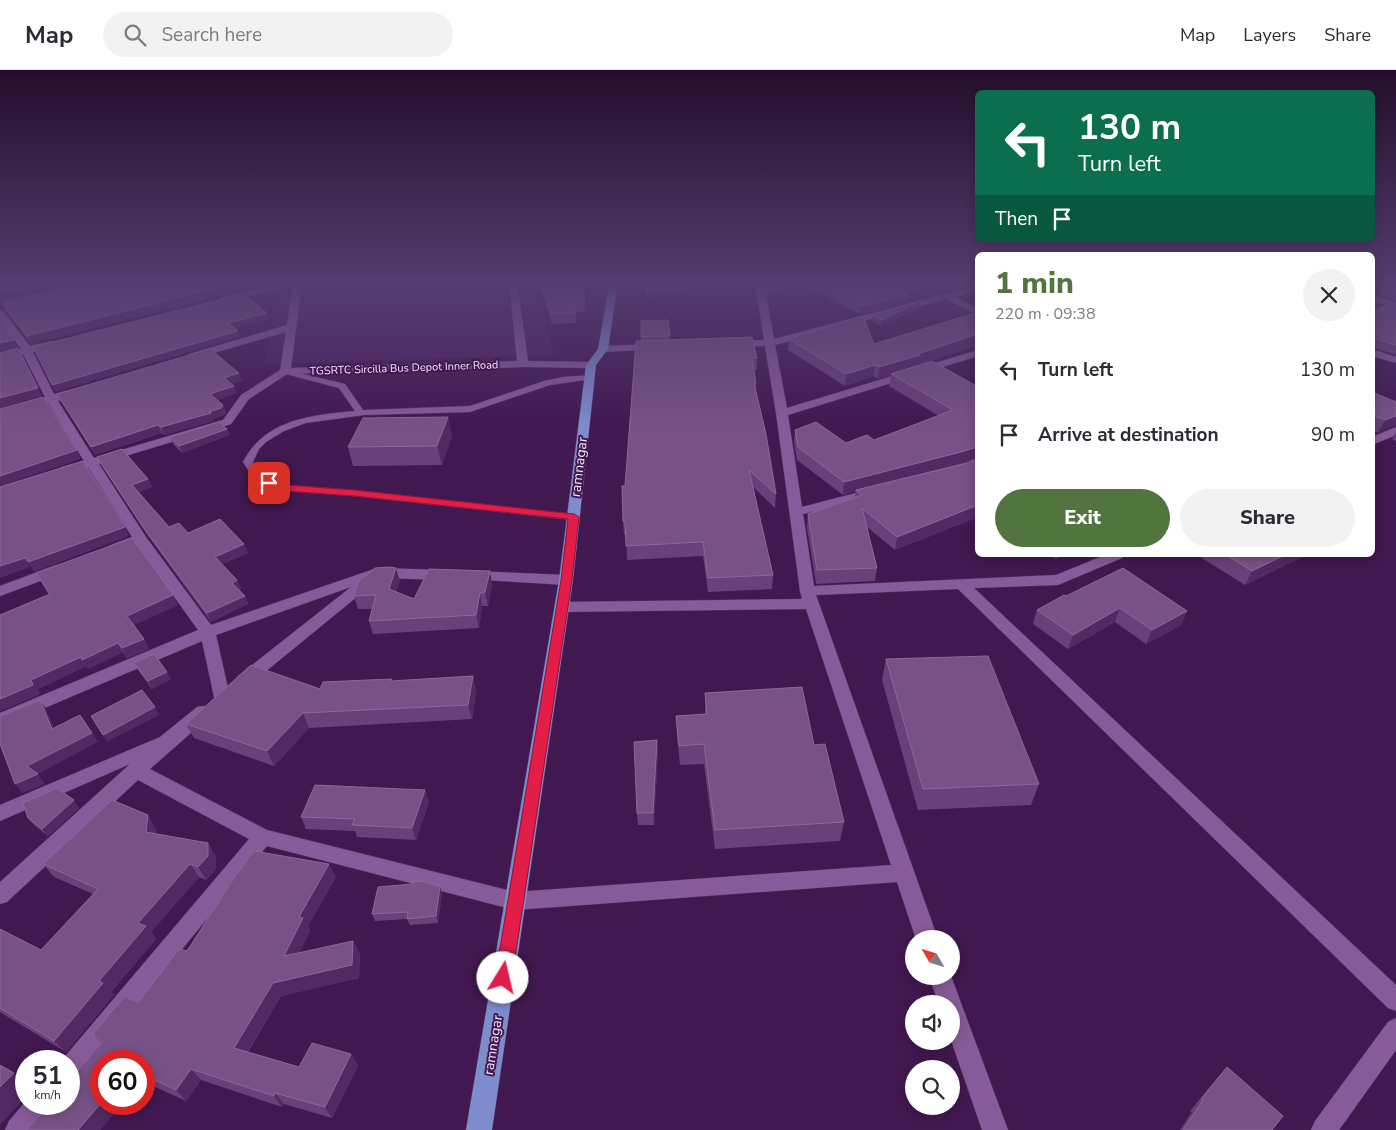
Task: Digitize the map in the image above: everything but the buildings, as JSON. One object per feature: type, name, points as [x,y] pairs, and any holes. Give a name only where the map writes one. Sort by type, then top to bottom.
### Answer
[{"type":"main road","points":[[590,371],[603,349],[606,330]]},
{"type":"main road","name":"ramnagar","points":[[479,1130],[566,580],[590,371]]},
{"type":"street","points":[[15,330],[51,399],[90,462],[140,540],[208,632],[222,697]]},
{"type":"street","points":[[187,358],[280,330]]},
{"type":"street","points":[[54,474],[227,422],[244,397],[285,371],[291,330]]},
{"type":"street","points":[[519,330],[523,364]]},
{"type":"street","points":[[768,330],[809,597],[924,930]]},
{"type":"street","points":[[721,344],[770,342],[814,330]]},
{"type":"street","points":[[0,357],[58,343]]},
{"type":"street","points":[[603,349],[672,346]]},
{"type":"street","points":[[1375,353],[1396,360]]},
{"type":"street","points":[[782,413],[975,354]]},
{"type":"street","name":"TGSRTC Sircilla Bus Depot Inner Road","points":[[285,371],[523,364],[590,371]]},
{"type":"street","points":[[0,414],[91,387]]},
{"type":"street","points":[[1375,441],[1396,431]]},
{"type":"street","points":[[796,512],[892,488]]},
{"type":"street","points":[[102,553],[140,540]]},
{"type":"street","points":[[562,607],[809,597],[961,584],[1058,580],[1112,557]]},
{"type":"street","points":[[0,591],[74,563]]},
{"type":"street","points":[[0,895],[171,738],[377,572]]},
{"type":"street","points":[[0,720],[208,632],[377,572],[566,580]]},
{"type":"street","points":[[961,584],[1396,1000]]},
{"type":"street","points":[[0,813],[171,738]]},
{"type":"street","points":[[136,770],[263,837],[515,901],[904,873]]},
{"type":"street","points":[[80,1056],[263,837]]},
{"type":"street","points":[[1324,1130],[1396,1030]]},
{"type":"street","points":[[960,1031],[995,1130]]},
{"type":"street","points":[[18,1130],[31,1115]]},
{"type":"lane","name":"TGSRTC Sircilla Bus Depot Inner Road","points":[[285,371],[342,386],[361,413]]},
{"type":"lane","points":[[574,517],[354,493],[285,488],[256,476],[248,462],[253,451],[264,439],[280,431],[328,416],[470,409],[492,404],[546,384],[590,371]]},
{"type":"shaded area","points":[[271,330],[548,330],[554,355],[265,364]]},
{"type":"route","points":[[269,483],[285,488],[354,493],[574,517],[566,580],[503,978]]}]
